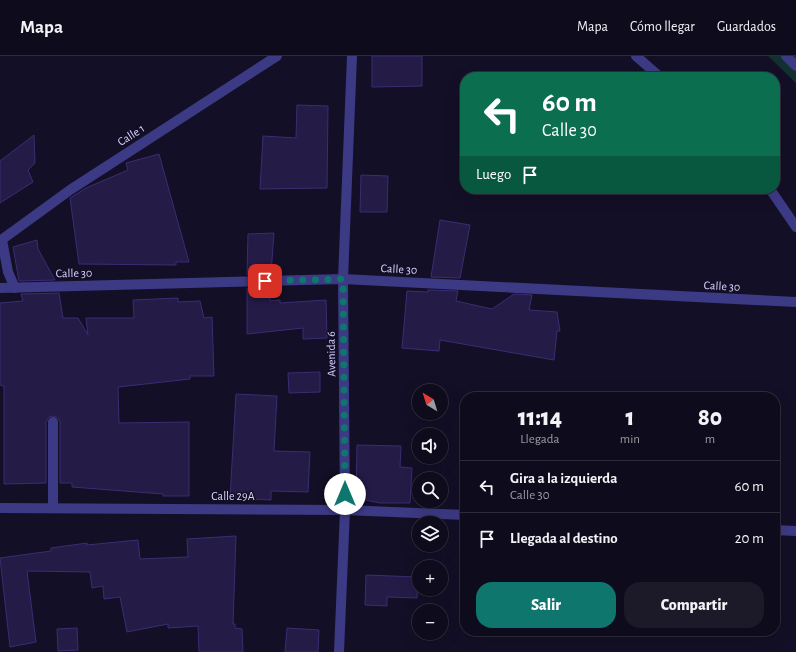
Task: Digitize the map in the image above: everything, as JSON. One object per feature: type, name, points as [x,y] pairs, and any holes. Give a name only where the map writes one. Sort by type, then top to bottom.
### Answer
[{"type":"street","name":"Calle 1","points":[[15,288],[8,272],[1,240],[70,190],[277,56]]},
{"type":"street","name":"Avenida 6","points":[[339,652],[345,510],[343,279],[352,56]]},
{"type":"street","points":[[636,56],[654,72]]},
{"type":"street","points":[[786,56],[796,66]]},
{"type":"street","points":[[773,194],[796,228]]},
{"type":"street","name":"Calle 30","points":[[0,288],[343,279],[796,302]]},
{"type":"street","points":[[53,422],[53,508]]},
{"type":"street","name":"Calle 29A","points":[[0,508],[345,510],[460,515]]},
{"type":"street","points":[[780,530],[796,531]]},
{"type":"green space","points":[[768,56],[796,56],[796,83]]},
{"type":"building","points":[[372,56],[422,56],[422,86],[372,87]]},
{"type":"building","points":[[297,105],[328,106],[327,188],[260,189],[263,136],[296,138]]},
{"type":"building","points":[[34,135],[35,163],[28,170],[33,182],[0,203],[0,161]]},
{"type":"building","points":[[159,154],[189,262],[176,262],[176,265],[79,264],[70,198],[86,188],[128,170],[126,163]]},
{"type":"building","points":[[361,175],[388,176],[387,212],[360,212]]},
{"type":"building","points":[[440,220],[470,225],[460,278],[431,277]]},
{"type":"building","points":[[274,233],[271,274],[247,275],[248,234]]},
{"type":"building","points":[[37,240],[38,249],[55,280],[19,281],[13,247]]},
{"type":"building","points":[[271,287],[270,301],[280,300],[280,303],[326,300],[327,338],[303,339],[303,328],[247,334],[247,288]]},
{"type":"building","points":[[428,290],[458,291],[456,301],[492,309],[514,294],[532,295],[529,310],[557,312],[560,331],[557,331],[554,360],[440,340],[439,351],[402,348],[407,291],[428,292]]},
{"type":"building","points":[[59,293],[63,318],[78,318],[88,335],[86,318],[134,318],[133,300],[178,298],[178,302],[200,301],[204,318],[212,317],[214,376],[190,376],[190,379],[118,387],[119,423],[189,422],[189,496],[163,496],[163,494],[72,487],[72,483],[60,483],[60,422],[58,418],[53,416],[49,417],[46,422],[46,483],[4,484],[4,386],[0,385],[0,303],[23,301],[21,294]]},
{"type":"building","points":[[320,372],[320,392],[289,393],[288,373]]},
{"type":"building","points":[[236,394],[277,396],[274,451],[310,452],[308,492],[271,491],[271,500],[230,498]]},
{"type":"building","points":[[357,445],[401,446],[400,467],[412,468],[410,503],[380,503],[356,498]]},
{"type":"building","points":[[236,536],[233,624],[235,624],[235,628],[242,629],[243,652],[199,652],[198,626],[168,628],[168,624],[127,632],[120,597],[104,599],[103,586],[92,588],[90,572],[27,571],[36,642],[10,647],[0,558],[51,551],[51,548],[87,543],[87,545],[138,540],[140,559],[188,557],[187,539]]},
{"type":"building","points":[[366,575],[412,577],[412,596],[417,596],[417,598],[387,597],[387,606],[365,605]]},
{"type":"building","points":[[77,628],[78,650],[58,651],[57,629]]},
{"type":"building","points":[[287,628],[319,630],[318,652],[285,652]]},
{"type":"route","points":[[265,281],[343,279],[345,494]]}]
